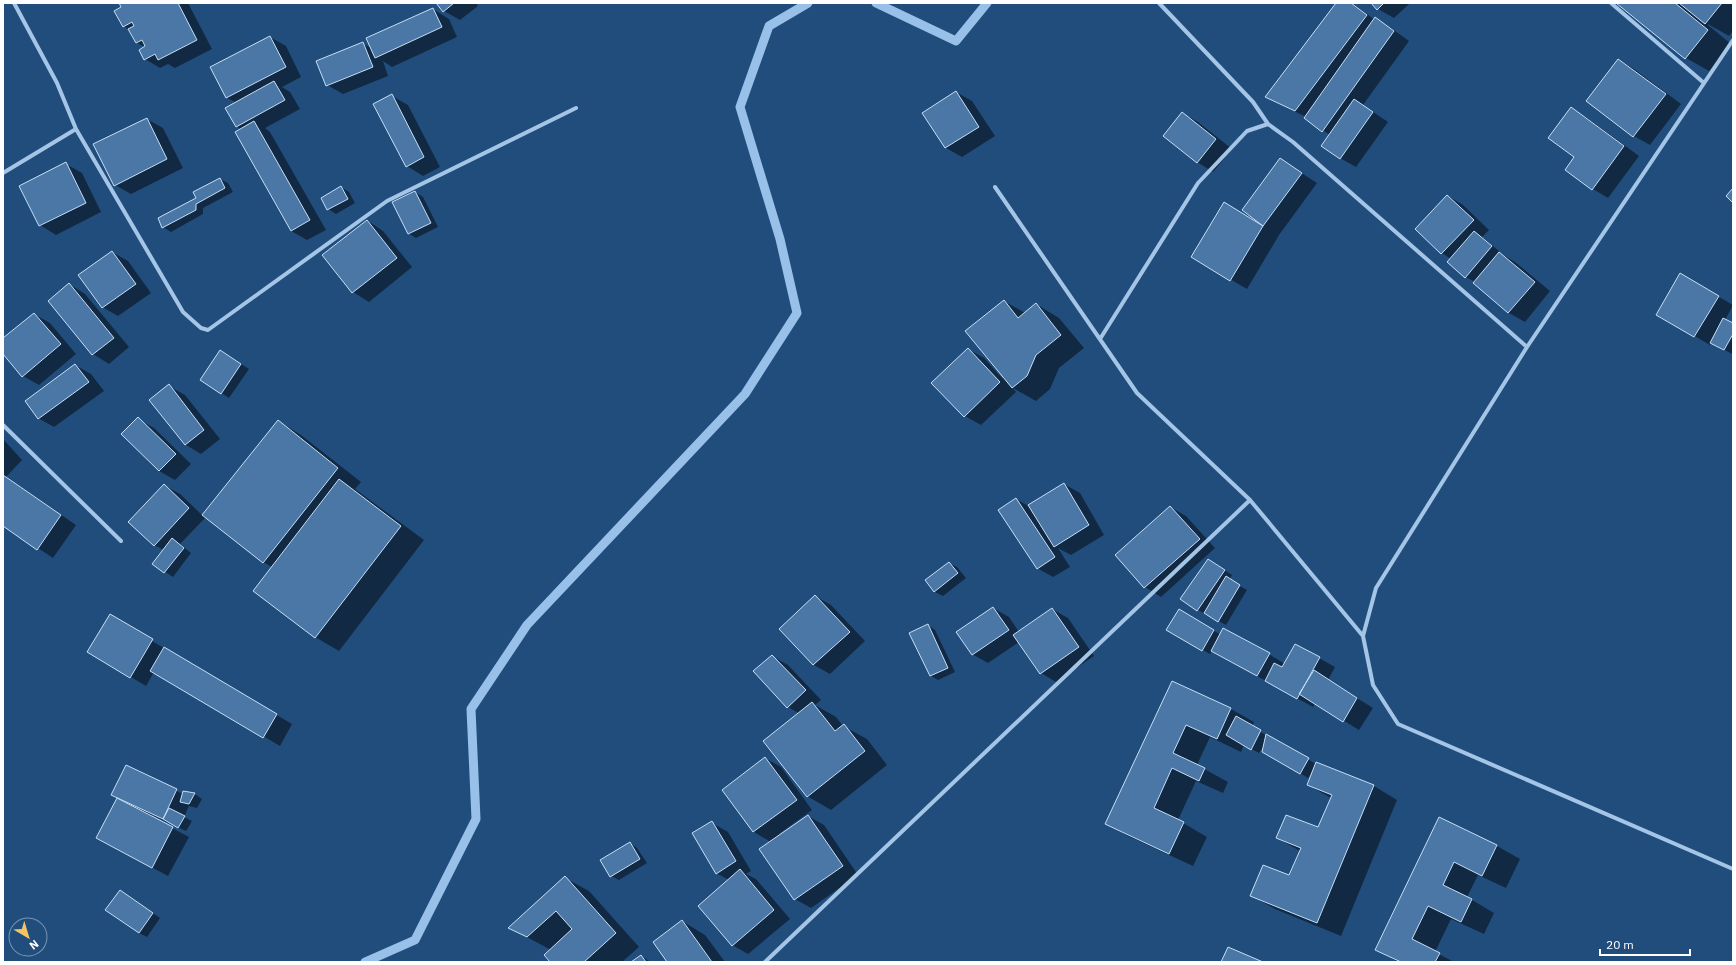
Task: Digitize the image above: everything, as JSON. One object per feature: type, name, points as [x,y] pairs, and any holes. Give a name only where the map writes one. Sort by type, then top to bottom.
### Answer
[{"type":"street","points":[[14,3],[57,83],[76,129],[183,312],[201,328],[208,330],[387,201],[576,108]]},
{"type":"street","points":[[1159,3],[1253,102],[1268,124],[1293,142],[1527,347]]},
{"type":"street","points":[[1611,3],[1704,83]]},
{"type":"street","points":[[1733,40],[1527,347],[1376,588],[1363,636],[1373,685],[1398,724],[1733,868]]},
{"type":"street","points":[[1100,339],[1198,183],[1248,131],[1268,124]]},
{"type":"street","points":[[3,173],[76,129]]},
{"type":"street","points":[[994,187],[1137,393],[1250,500],[1363,636]]},
{"type":"street","points":[[3,425],[121,541]]},
{"type":"street","points":[[765,962],[1250,500]]},
{"type":"building","points":[[119,3],[178,3],[197,40],[158,60],[155,54],[144,60],[139,50],[145,46],[142,40],[136,43],[128,29],[134,26],[132,22],[123,27],[114,11],[121,7]]},
{"type":"building","points":[[436,3],[454,3],[443,12]]},
{"type":"building","points":[[1336,3],[1351,3],[1367,15],[1295,111],[1265,97]]},
{"type":"building","points":[[1371,3],[1384,3],[1377,10]]},
{"type":"building","points":[[1616,3],[1675,3],[1708,30],[1685,59]]},
{"type":"building","points":[[1679,3],[1722,3],[1705,24]]},
{"type":"building","points":[[433,8],[442,27],[375,58],[366,38]]},
{"type":"building","points":[[1375,17],[1394,31],[1322,132],[1304,118]]},
{"type":"building","points":[[270,36],[286,67],[226,98],[210,67]]},
{"type":"building","points":[[363,42],[373,67],[326,86],[316,61]]},
{"type":"building","points":[[1618,59],[1666,94],[1633,137],[1586,101]]},
{"type":"building","points":[[274,81],[285,100],[236,127],[225,108]]},
{"type":"building","points":[[956,91],[979,127],[945,148],[922,113]]},
{"type":"building","points":[[392,94],[424,157],[406,167],[373,104]]},
{"type":"building","points":[[1354,99],[1373,112],[1340,159],[1321,146]]},
{"type":"building","points":[[1571,107],[1624,146],[1592,190],[1565,170],[1574,157],[1548,138]]},
{"type":"building","points":[[1182,112],[1216,139],[1197,163],[1163,136]]},
{"type":"building","points":[[147,118],[167,159],[114,186],[93,144]]},
{"type":"building","points":[[254,121],[310,220],[291,231],[235,132]]},
{"type":"building","points":[[1280,158],[1302,173],[1263,226],[1242,210]]},
{"type":"building","points":[[66,162],[86,203],[39,226],[19,186]]},
{"type":"building","points":[[220,178],[225,188],[196,204],[196,210],[162,228],[158,218],[196,198],[193,192]]},
{"type":"building","points":[[341,186],[348,199],[327,210],[321,198]]},
{"type":"building","points":[[1733,188],[1733,203],[1726,196]]},
{"type":"building","points":[[415,191],[431,223],[408,234],[392,202]]},
{"type":"building","points":[[1447,195],[1474,220],[1441,254],[1415,229]]},
{"type":"building","points":[[1224,202],[1263,226],[1230,281],[1191,257]]},
{"type":"building","points":[[367,220],[397,258],[352,293],[322,255]]},
{"type":"building","points":[[1474,231],[1492,246],[1465,278],[1447,262]]},
{"type":"building","points":[[112,251],[136,284],[102,308],[78,275]]},
{"type":"building","points":[[1499,252],[1535,282],[1508,313],[1473,283]]},
{"type":"building","points":[[1680,273],[1719,296],[1694,337],[1656,315]]},
{"type":"building","points":[[69,283],[114,338],[92,355],[48,301]]},
{"type":"building","points":[[1004,300],[1018,318],[1036,303],[1061,335],[1036,355],[1027,376],[1012,388],[965,331]]},
{"type":"building","points":[[34,313],[61,344],[22,377],[3,354],[3,338]]},
{"type":"building","points":[[1723,318],[1733,323],[1733,334],[1724,350],[1710,343]]},
{"type":"building","points":[[968,348],[1000,382],[964,417],[931,383]]},
{"type":"building","points":[[220,350],[241,364],[221,394],[200,380]]},
{"type":"building","points":[[75,364],[89,382],[38,419],[25,401]]},
{"type":"building","points":[[169,384],[204,430],[185,445],[149,400]]},
{"type":"building","points":[[138,417],[176,454],[159,471],[121,434]]},
{"type":"building","points":[[278,420],[338,468],[263,563],[202,515]]},
{"type":"building","points":[[3,475],[61,515],[37,550],[3,526]]},
{"type":"building","points":[[339,479],[401,526],[315,638],[253,591]]},
{"type":"building","points":[[1064,483],[1089,525],[1054,547],[1028,505]]},
{"type":"building","points":[[164,484],[189,508],[154,546],[128,522]]},
{"type":"building","points":[[1016,498],[1055,557],[1037,569],[998,510]]},
{"type":"building","points":[[1170,506],[1200,539],[1144,588],[1115,555]]},
{"type":"building","points":[[172,538],[184,548],[164,573],[152,564]]},
{"type":"building","points":[[1208,559],[1225,570],[1197,611],[1180,599]]},
{"type":"building","points":[[949,562],[958,573],[934,592],[925,580]]},
{"type":"building","points":[[1226,576],[1240,585],[1218,622],[1204,613]]},
{"type":"building","points":[[815,595],[850,632],[813,665],[779,629]]},
{"type":"building","points":[[993,607],[1009,630],[972,655],[956,632]]},
{"type":"building","points":[[1052,608],[1079,647],[1040,674],[1013,635]]},
{"type":"building","points":[[1179,609],[1214,630],[1202,651],[1166,630]]},
{"type":"building","points":[[110,614],[153,639],[130,678],[87,652]]},
{"type":"building","points":[[928,624],[948,668],[930,676],[909,633]]},
{"type":"building","points":[[1223,628],[1270,653],[1257,676],[1211,651]]},
{"type":"building","points":[[1295,644],[1320,657],[1297,699],[1265,681],[1274,663],[1282,667]]},
{"type":"building","points":[[164,647],[277,714],[263,738],[150,671]]},
{"type":"building","points":[[772,655],[806,690],[787,708],[753,671]]},
{"type":"building","points":[[1314,670],[1357,698],[1343,722],[1299,694]]},
{"type":"building","points":[[1172,681],[1231,708],[1217,739],[1186,725],[1173,753],[1205,768],[1199,781],[1172,768],[1154,808],[1184,822],[1169,854],[1105,824]]},
{"type":"building","points":[[812,702],[835,731],[844,724],[865,751],[807,797],[763,741]]},
{"type":"building","points":[[1236,716],[1261,730],[1251,750],[1226,735]]},
{"type":"building","points":[[1266,734],[1309,758],[1300,774],[1262,752]]},
{"type":"building","points":[[765,757],[797,800],[753,832],[722,790]]},
{"type":"building","points":[[1316,762],[1374,785],[1317,923],[1250,896],[1263,865],[1289,875],[1301,848],[1276,838],[1286,815],[1318,827],[1332,795],[1307,785]]},
{"type":"building","points":[[126,765],[177,789],[163,819],[111,795]]},
{"type":"building","points":[[183,791],[195,793],[189,804],[180,802]]},
{"type":"building","points":[[117,798],[173,827],[152,868],[96,838]]},
{"type":"building","points":[[169,808],[185,816],[178,828],[163,819]]},
{"type":"building","points":[[808,815],[843,866],[794,900],[759,849]]},
{"type":"building","points":[[1439,817],[1497,845],[1482,876],[1454,862],[1443,885],[1472,899],[1461,922],[1428,906],[1412,939],[1440,953],[1435,962],[1401,962],[1375,950]]},
{"type":"building","points":[[712,821],[736,861],[716,874],[692,833]]},
{"type":"building","points":[[630,842],[640,859],[610,877],[600,860]]},
{"type":"building","points":[[740,869],[774,910],[732,946],[698,906]]},
{"type":"building","points":[[565,876],[616,933],[584,962],[550,962],[544,955],[572,929],[556,911],[527,937],[508,928]]},
{"type":"building","points":[[120,890],[153,913],[139,933],[105,910]]},
{"type":"building","points":[[682,920],[712,962],[667,962],[653,942]]},
{"type":"building","points":[[1228,947],[1263,962],[1221,962]]},
{"type":"building","points":[[641,955],[646,962],[631,962]]},
{"type":"waterway","points":[[365,962],[415,940],[476,819],[471,709],[527,625],[745,394],[797,313],[780,239],[740,107],[769,26],[808,3]]},
{"type":"waterway","points":[[876,3],[956,41],[987,3]]}]
